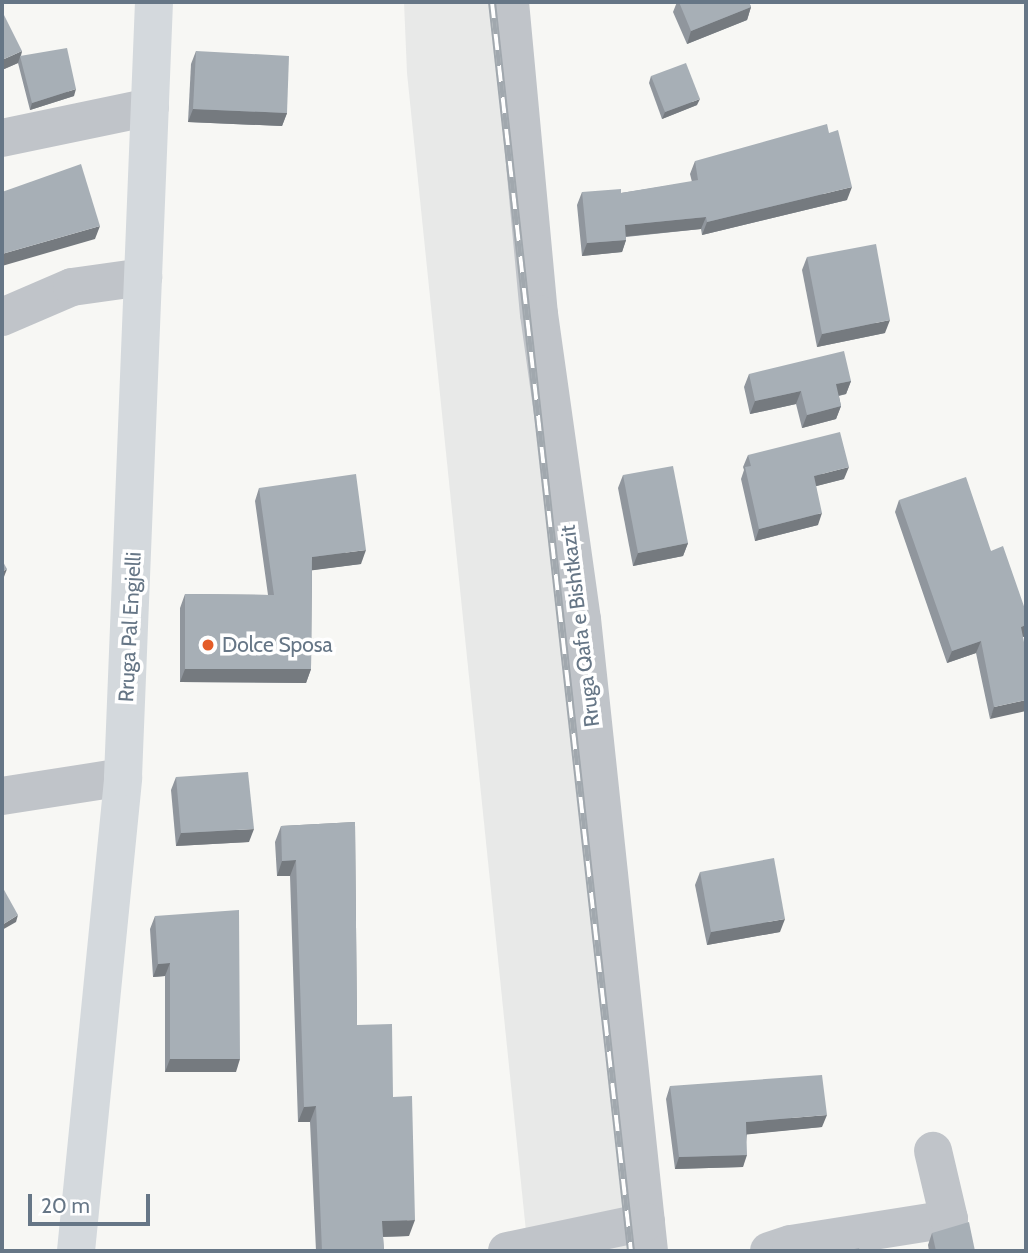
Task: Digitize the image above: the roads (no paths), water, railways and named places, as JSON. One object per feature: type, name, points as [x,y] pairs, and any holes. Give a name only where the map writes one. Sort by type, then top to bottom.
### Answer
[{"type":"main road","name":"Rruga Pal Engjelli","points":[[76,1251],[123,777],[154,2]]},
{"type":"street","name":"Rruga Qafa e Bishtkazit","points":[[510,2],[539,314],[582,619],[648,1237]]},
{"type":"street","points":[[2,138],[150,107]]},
{"type":"street","points":[[2,317],[72,287],[143,278]]},
{"type":"street","points":[[2,796],[123,777]]},
{"type":"street","points":[[769,1251],[791,1244],[949,1219],[933,1150]]},
{"type":"street","points":[[506,1251],[648,1237]]},
{"type":"railway","points":[[492,2],[631,1251]]},
{"type":"place","name":"Dolce Sposa","points":[[208,645]]}]
